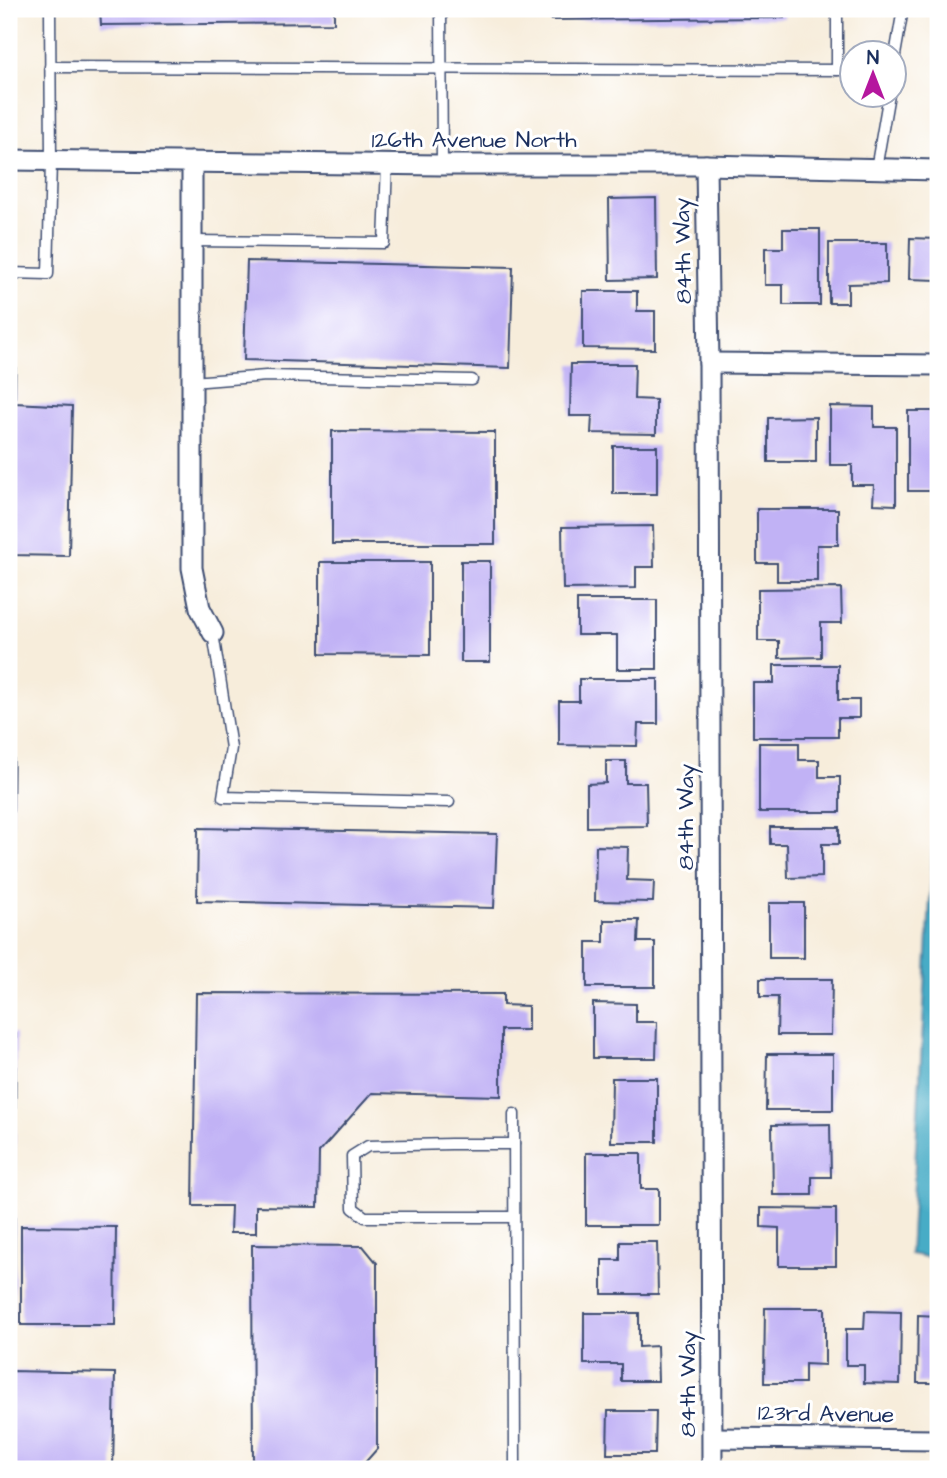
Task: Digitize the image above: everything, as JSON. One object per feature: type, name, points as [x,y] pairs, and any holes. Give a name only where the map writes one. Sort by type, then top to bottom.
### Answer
[{"type":"street","name":"126th Avenue North","points":[[9,160],[706,165],[938,170]]},
{"type":"street","points":[[192,162],[192,568],[200,608],[213,634]]},
{"type":"street","name":"84th Way","points":[[706,165],[712,1469]]},
{"type":"street","points":[[709,363],[938,365]]},
{"type":"street","name":"123rd Avenue","points":[[713,1438],[938,1440]]},
{"type":"lane","points":[[9,273],[48,274],[51,160],[50,9]]},
{"type":"lane","points":[[441,9],[442,165]]},
{"type":"lane","points":[[50,66],[837,70],[837,9]]},
{"type":"lane","points":[[898,38],[903,9]]},
{"type":"lane","points":[[876,169],[887,108]]},
{"type":"lane","points":[[192,241],[384,243],[387,164]]},
{"type":"lane","points":[[192,382],[266,376],[472,380]]},
{"type":"lane","points":[[213,634],[231,748],[223,797],[449,802]]},
{"type":"lane","points":[[514,1114],[515,1469]]},
{"type":"lane","points":[[514,1144],[368,1146],[352,1156],[353,1209],[365,1217],[514,1217]]},
{"type":"water","points":[[938,759],[938,1259],[910,1254]]},
{"type":"building","points":[[100,9],[334,9],[334,23],[101,25]]},
{"type":"building","points":[[551,9],[784,9],[784,18],[551,20]]},
{"type":"building","points":[[656,198],[657,279],[610,280],[609,199]]},
{"type":"building","points":[[783,229],[820,229],[820,305],[783,305],[783,285],[765,285],[765,248],[783,248]]},
{"type":"building","points":[[910,238],[938,239],[938,280],[909,279]]},
{"type":"building","points":[[829,243],[887,243],[887,283],[848,284],[848,303],[829,303]]},
{"type":"building","points":[[247,261],[513,267],[510,368],[244,360]]},
{"type":"building","points":[[583,291],[637,291],[637,311],[655,311],[655,349],[583,348]]},
{"type":"building","points":[[9,339],[16,340],[15,403],[72,406],[69,556],[9,555]]},
{"type":"building","points":[[571,364],[635,364],[634,399],[656,400],[656,434],[591,433],[592,416],[570,416]]},
{"type":"building","points":[[830,406],[874,407],[874,427],[896,427],[896,505],[873,504],[874,485],[852,485],[852,465],[830,465]]},
{"type":"building","points":[[908,411],[938,411],[938,491],[908,491]]},
{"type":"building","points":[[816,417],[816,462],[768,462],[768,418]]},
{"type":"building","points":[[332,431],[495,432],[495,544],[332,544]]},
{"type":"building","points":[[613,446],[657,446],[657,494],[613,494]]},
{"type":"building","points":[[757,509],[838,509],[838,545],[817,545],[817,581],[777,581],[777,563],[757,563]]},
{"type":"building","points":[[653,526],[654,567],[636,567],[636,588],[563,589],[562,527]]},
{"type":"building","points":[[461,561],[490,561],[490,662],[461,662]]},
{"type":"building","points":[[320,562],[430,562],[430,655],[320,654]]},
{"type":"building","points":[[841,588],[842,623],[821,623],[821,657],[779,658],[779,641],[758,641],[758,589]]},
{"type":"building","points":[[577,600],[657,600],[657,669],[617,669],[617,635],[577,635]]},
{"type":"building","points":[[774,665],[838,665],[838,700],[859,700],[859,718],[838,718],[838,737],[753,737],[753,683],[774,683]]},
{"type":"building","points":[[579,679],[658,679],[658,724],[638,724],[637,746],[559,745],[559,701],[579,701]]},
{"type":"building","points":[[9,730],[14,730],[12,909],[9,909]]},
{"type":"building","points":[[759,743],[799,743],[799,760],[819,760],[819,777],[840,777],[840,812],[759,812]]},
{"type":"building","points":[[606,761],[626,761],[626,783],[646,783],[647,826],[587,827],[587,784],[606,783]]},
{"type":"building","points":[[770,827],[839,827],[839,844],[822,844],[822,877],[788,878],[787,844],[770,844]]},
{"type":"building","points":[[198,828],[497,834],[494,908],[197,901]]},
{"type":"building","points":[[596,846],[628,847],[627,880],[654,881],[653,902],[595,901]]},
{"type":"building","points":[[769,903],[804,903],[804,958],[769,958]]},
{"type":"building","points":[[604,920],[639,920],[638,942],[655,942],[655,987],[587,987],[587,942],[604,942]]},
{"type":"building","points":[[760,979],[832,979],[831,1035],[777,1035],[778,997],[760,997]]},
{"type":"building","points":[[196,993],[503,994],[503,1005],[528,1006],[528,1030],[501,1030],[501,1096],[372,1093],[319,1152],[318,1207],[256,1206],[256,1233],[230,1233],[231,1206],[193,1206]]},
{"type":"building","points":[[593,1003],[636,1004],[636,1022],[657,1022],[656,1058],[593,1058]]},
{"type":"building","points":[[9,1033],[16,1033],[14,1324],[9,1324]]},
{"type":"building","points":[[767,1054],[833,1054],[833,1110],[766,1110]]},
{"type":"building","points":[[612,1078],[657,1078],[657,1142],[611,1142]]},
{"type":"building","points":[[830,1124],[831,1177],[812,1177],[812,1195],[773,1195],[772,1125]]},
{"type":"building","points":[[586,1153],[641,1153],[641,1189],[659,1189],[659,1225],[586,1225]]},
{"type":"building","points":[[761,1208],[836,1209],[836,1266],[779,1266],[779,1228],[761,1227]]},
{"type":"building","points":[[21,1226],[116,1227],[115,1325],[21,1325]]},
{"type":"building","points":[[620,1242],[657,1242],[658,1294],[602,1294],[602,1260],[620,1260]]},
{"type":"building","points":[[252,1245],[363,1246],[377,1263],[377,1449],[361,1467],[253,1467]]},
{"type":"building","points":[[765,1308],[825,1308],[825,1365],[805,1364],[805,1383],[764,1383]]},
{"type":"building","points":[[865,1311],[901,1312],[900,1384],[864,1383],[864,1365],[846,1365],[846,1329],[864,1329]]},
{"type":"building","points":[[584,1313],[639,1313],[639,1347],[657,1346],[658,1381],[621,1381],[621,1364],[584,1364]]},
{"type":"building","points":[[918,1315],[938,1316],[938,1383],[917,1383]]},
{"type":"building","points":[[9,1371],[115,1373],[113,1469],[9,1469]]},
{"type":"building","points":[[608,1411],[656,1411],[655,1454],[607,1454]]}]
